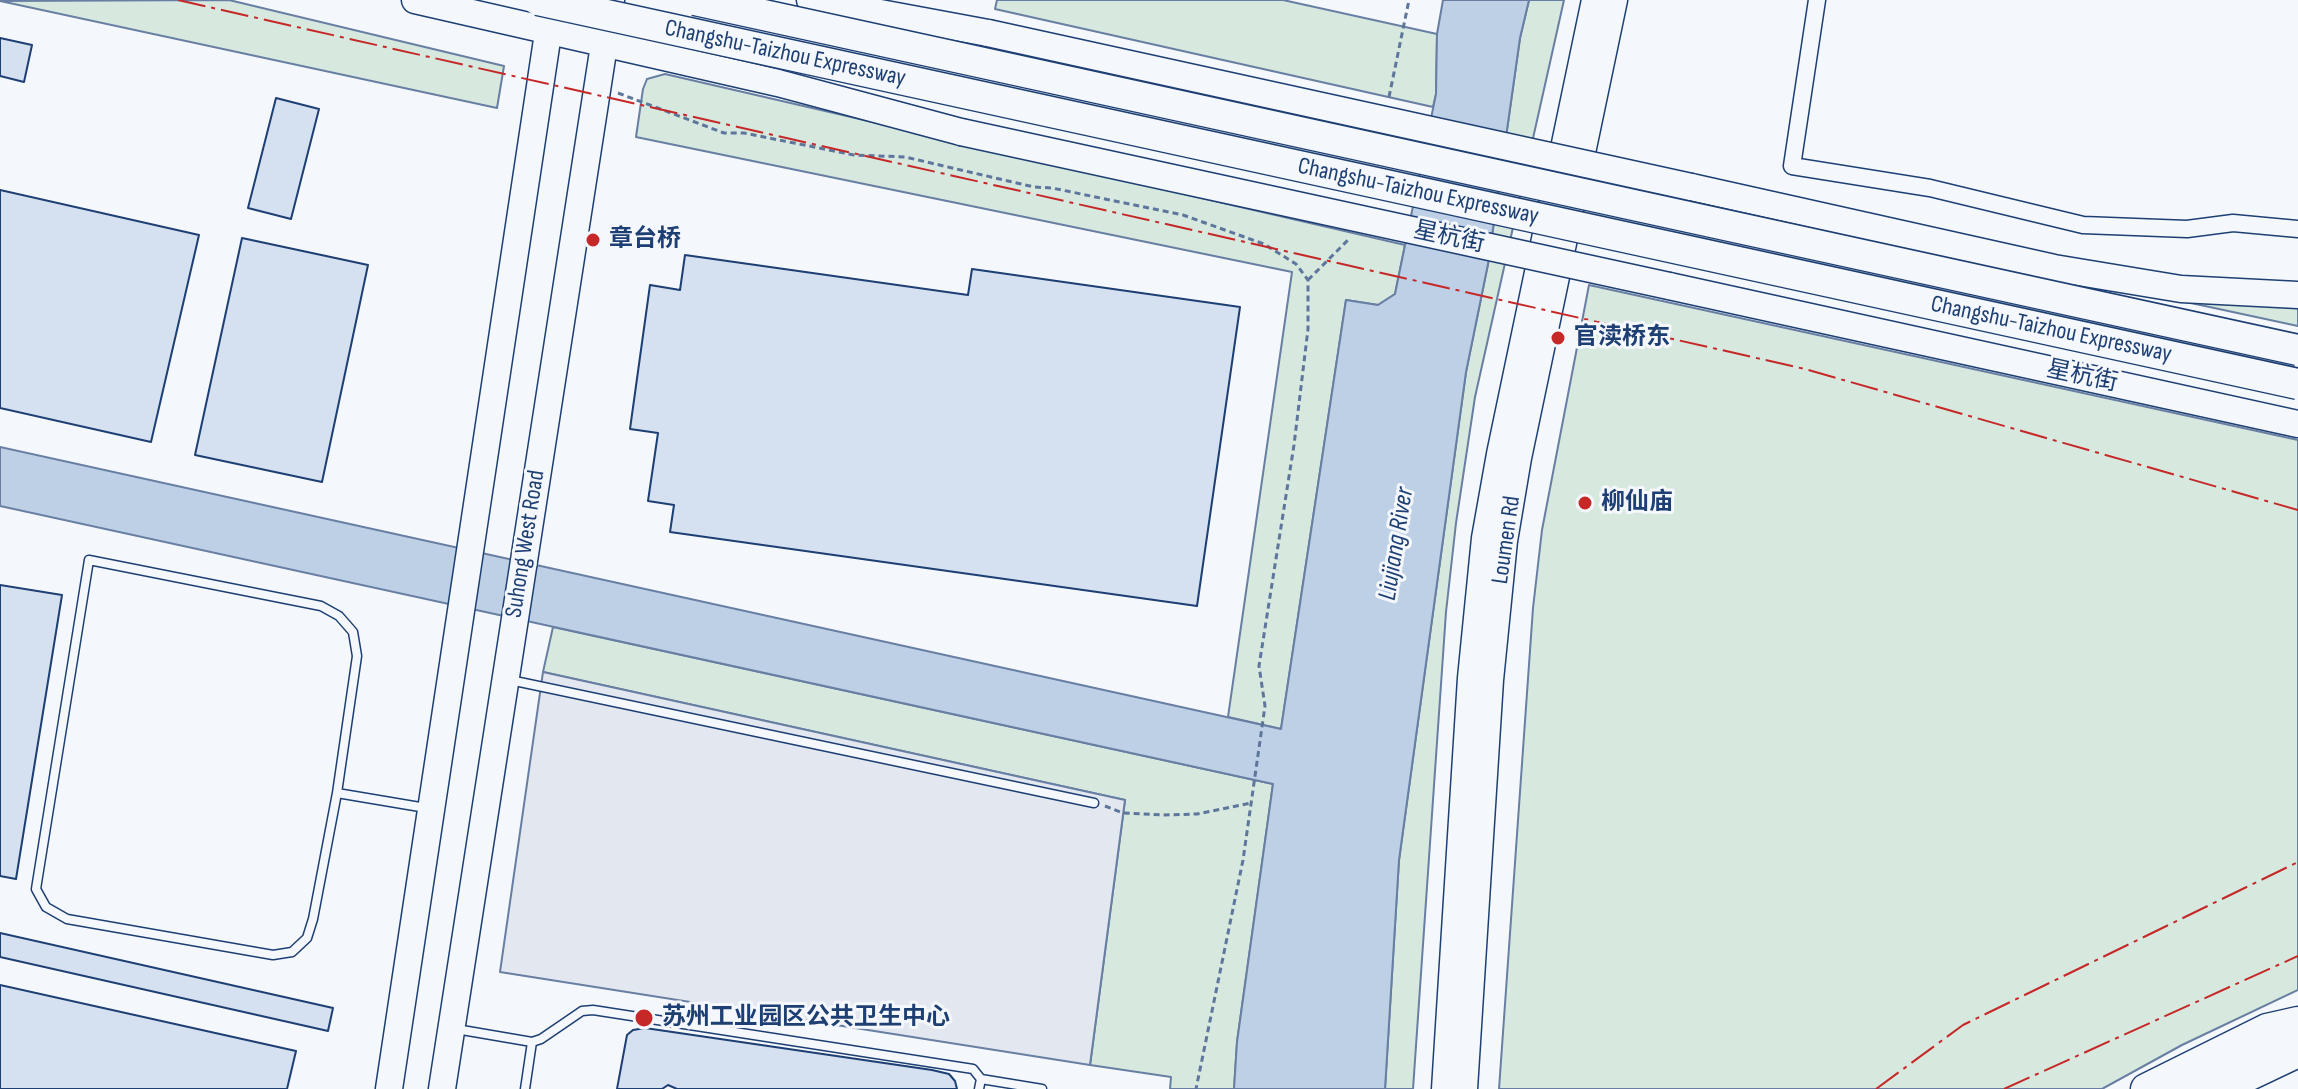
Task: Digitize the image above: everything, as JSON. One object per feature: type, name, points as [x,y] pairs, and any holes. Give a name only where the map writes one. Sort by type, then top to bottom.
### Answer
[{"type":"highway","name":"Changshu-Taizhou Expressway","points":[[538,0],[2298,384]]},
{"type":"highway","name":"Changshu-Taizhou Expressway","points":[[695,0],[2298,350]]},
{"type":"highway","points":[[2146,1089],[2267,1029],[2298,1022]]},
{"type":"highway","points":[[2220,1089],[2298,1052]]},
{"type":"main road","name":"星杭街","points":[[415,0],[778,83],[961,132],[2298,424]]},
{"type":"main road","points":[[389,1089],[553,0]]},
{"type":"main road","name":"Suhong West Road","points":[[442,1089],[602,42],[611,0]]},
{"type":"main road","points":[[810,0],[988,33],[2070,270],[2194,290],[2298,295]]},
{"type":"main road","name":"Loumen Rd","points":[[1444,1089],[1470,678],[1484,538],[1594,0]]},
{"type":"main road","name":"Loumen Rd","points":[[1465,1089],[1491,680],[1507,531],[1525,430],[1615,0]]},
{"type":"main road","points":[[2184,1089],[2298,1033]]},
{"type":"street","points":[[1817,0],[1792,166],[1930,188],[2083,225],[2187,229],[2233,223],[2298,229]]},
{"type":"lane","points":[[89,560],[321,606],[339,616],[353,632],[357,656],[337,793],[313,919],[307,938],[292,952],[273,955],[67,919],[46,907],[36,889],[89,560]]},
{"type":"lane","points":[[505,679],[1094,803]]},
{"type":"lane","points":[[337,793],[431,809]]},
{"type":"lane","points":[[452,1028],[532,1042],[582,1011],[593,1010],[973,1069],[980,1084],[1042,1089]]},
{"type":"lane","points":[[525,1089],[532,1042]]},
{"type":"path","points":[[596,85],[724,133],[744,133],[854,155],[905,157],[1034,187],[1183,215],[1264,244],[1296,264],[1308,280],[1308,329],[1294,445],[1259,666],[1265,706],[1243,860],[1196,1089]]},
{"type":"path","points":[[1094,803],[1123,813],[1163,815],[1197,814],[1251,803]]},
{"type":"shaded area","points":[[229,0],[504,66],[497,108],[0,1]]},
{"type":"shaded area","points":[[997,0],[1283,0],[1437,34],[1436,94],[1433,107],[995,9]]},
{"type":"shaded area","points":[[1529,0],[1564,0],[1475,397],[1456,523],[1446,612],[1413,1089],[1385,1089],[1399,860],[1466,372],[1488,264],[1520,38]]},
{"type":"shaded area","points":[[665,74],[1405,245],[1395,294],[1378,305],[1346,300],[1281,729],[1228,717],[1292,272],[636,137],[647,79]]},
{"type":"shaded area","points":[[1589,285],[2298,440],[2298,990],[2182,1045],[2102,1089],[1499,1089],[1533,608],[1542,530]]},
{"type":"shaded area","points":[[2177,300],[2298,304],[2298,326]]},
{"type":"shaded area","points":[[553,627],[1273,784],[1237,1042],[1234,1089],[1170,1089],[1171,1077],[1090,1065],[1125,800],[543,672]]},
{"type":"shaded area","points":[[543,672],[1125,800],[1090,1065],[500,972]]},
{"type":"water","name":"Liujiang River","points":[[1443,0],[1529,0],[1520,38],[1488,264],[1466,372],[1399,860],[1385,1089],[1234,1089],[1237,1042],[1273,784],[0,506],[0,447],[1281,729],[1346,300],[1378,305],[1395,294],[1436,94],[1437,34]]},
{"type":"building","points":[[0,38],[32,45],[24,82],[0,76]]},
{"type":"building","points":[[276,98],[319,109],[291,219],[248,208]]},
{"type":"building","points":[[0,190],[199,235],[151,442],[0,408]]},
{"type":"building","points":[[242,238],[368,265],[322,482],[195,455]]},
{"type":"building","points":[[685,255],[968,295],[972,269],[1240,307],[1197,606],[670,532],[674,505],[648,501],[658,433],[630,429],[650,285],[680,290]]},
{"type":"building","points":[[0,585],[62,595],[16,879],[0,876]]},
{"type":"building","points":[[0,933],[333,1008],[328,1031],[0,957]]},
{"type":"building","points":[[0,985],[296,1051],[287,1089],[0,1089]]},
{"type":"building","points":[[645,1028],[932,1070],[949,1074],[957,1089],[677,1089],[668,1085],[662,1089],[617,1089],[627,1035],[633,1030]]},
{"type":"power","points":[[178,0],[1805,369],[2298,510]]},
{"type":"power","points":[[1876,1089],[1963,1025],[2298,862]]},
{"type":"power","points":[[2004,1089],[2298,956]]},
{"type":"place","name":"章台桥","points":[[593,240]]},
{"type":"place","name":"官渎桥东","points":[[1558,338]]},
{"type":"place","name":"柳仙庙","points":[[1585,503]]},
{"type":"place","name":"苏州工业园区公共卫生中心","points":[[644,1018]]}]
